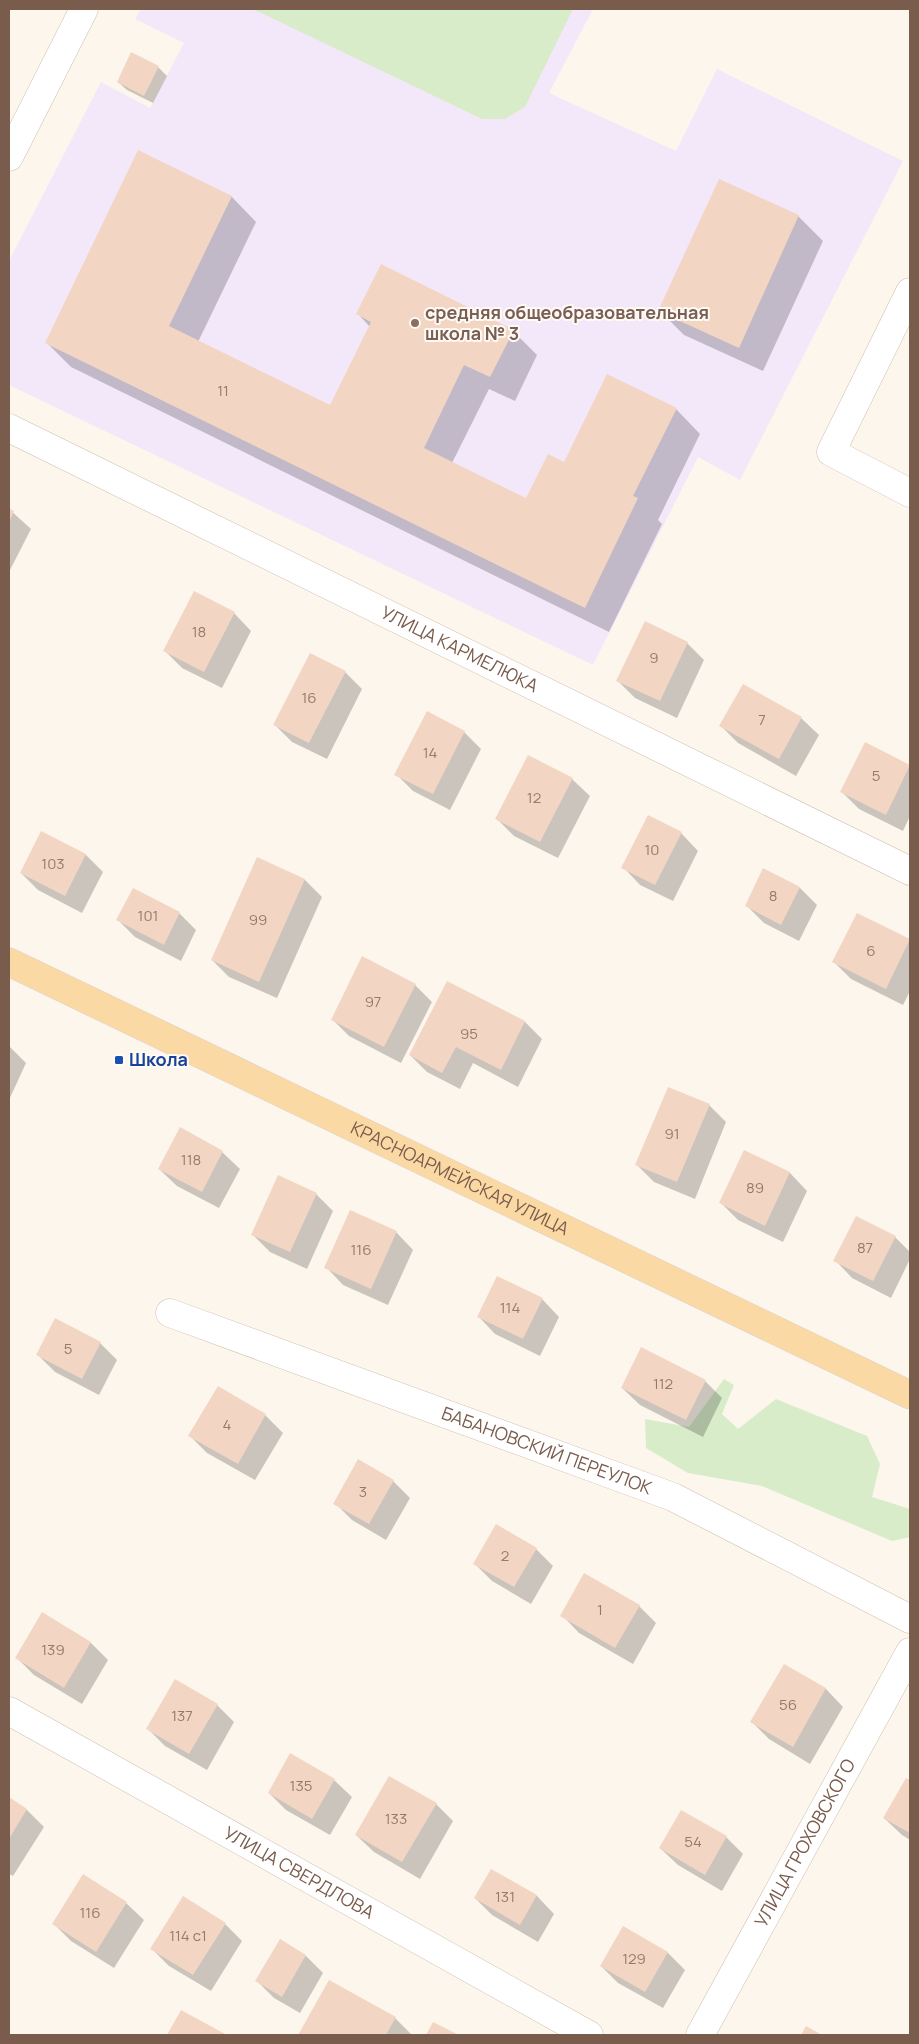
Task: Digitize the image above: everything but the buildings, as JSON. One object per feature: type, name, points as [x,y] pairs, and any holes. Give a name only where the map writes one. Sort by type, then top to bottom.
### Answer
[{"type":"main road","name":"КРАСНОАРМЕЙСКАЯ УЛИЦА","points":[[9,962],[910,1395]]},
{"type":"street","points":[[9,157],[84,9]]},
{"type":"street","points":[[910,292],[831,452],[910,492]]},
{"type":"street","name":"УЛИЦА КАРМЕЛЮКА","points":[[9,428],[910,871]]},
{"type":"street","name":"БАБАНОВСКИЙ ПЕРЕУЛОК","points":[[170,1313],[673,1497],[910,1619]]},
{"type":"street","name":"УЛИЦА ГРОХОВСКОГО","points":[[700,2035],[910,1652]]},
{"type":"street","name":"УЛИЦА СВЕРДЛОВА","points":[[9,1711],[589,2035]]},
{"type":"shaded area","name":"средняя общеобразовательная школа № 3","points":[[141,9],[593,9],[549,93],[676,151],[717,69],[903,161],[740,480],[698,457],[593,665],[9,385],[9,261],[101,82],[150,108],[184,43],[135,19]]},
{"type":"green space","points":[[253,9],[573,9],[525,107],[505,119],[482,119]]},
{"type":"green space","points":[[724,1379],[734,1385],[722,1414],[738,1429],[776,1399],[867,1436],[880,1464],[872,1497],[910,1509],[910,1537],[892,1541],[762,1486],[688,1473],[646,1448],[645,1419],[689,1427]]},
{"type":"place","name":"средняя общеобразовательная школа № 3","points":[[415,323]]},
{"type":"place","name":"Школа","points":[[119,1060]]}]
